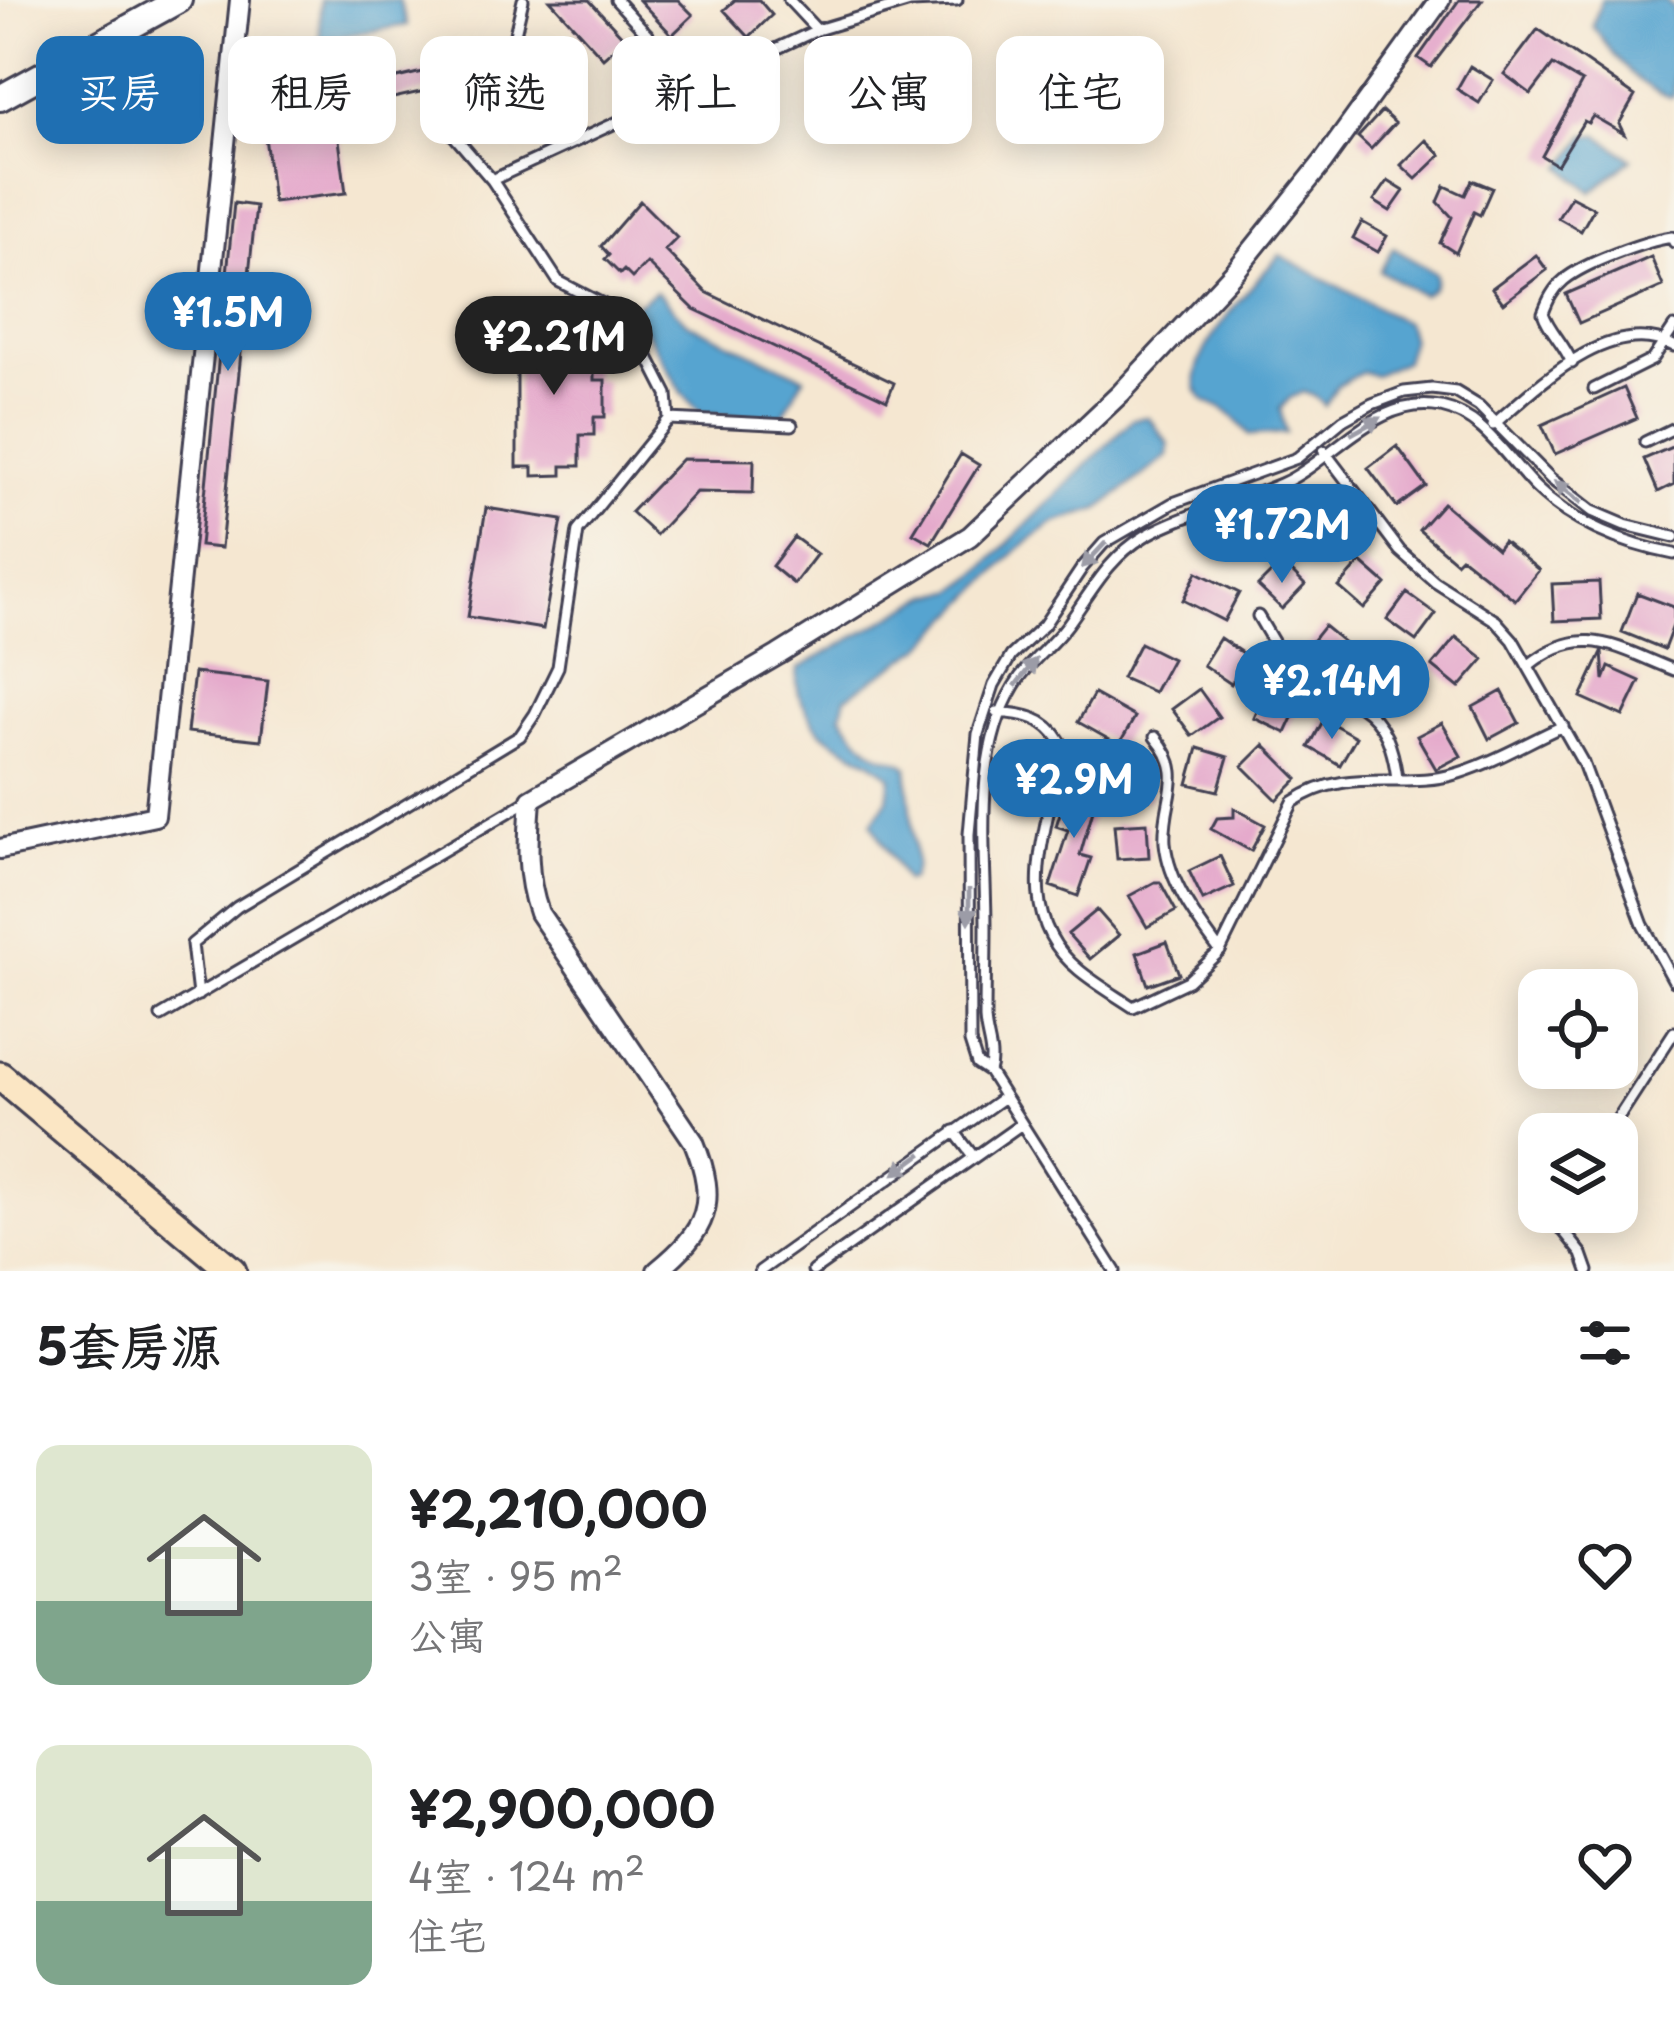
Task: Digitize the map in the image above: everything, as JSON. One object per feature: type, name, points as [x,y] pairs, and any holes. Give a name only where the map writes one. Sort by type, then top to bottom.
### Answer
[{"type":"main road","points":[[0,1076],[232,1271]]},
{"type":"street","points":[[0,98],[179,0]]},
{"type":"street","points":[[0,849],[155,816],[240,0]]},
{"type":"street","points":[[657,1271],[692,1242],[701,1225],[709,1192],[706,1172],[694,1142],[538,913],[529,887],[526,852],[532,799],[970,536],[1121,393],[1237,269],[1323,162],[1440,0]]},
{"type":"lane","points":[[197,994],[192,944],[236,907],[520,736],[536,715],[558,667],[578,531],[669,419],[667,394],[618,312],[558,281],[492,180],[450,131],[458,113],[510,55],[524,0]]},
{"type":"lane","points":[[616,0],[649,36]]},
{"type":"lane","points":[[789,0],[817,30]]},
{"type":"lane","points":[[492,180],[817,30],[910,2],[958,0]]},
{"type":"lane","points":[[1571,363],[1563,341],[1547,325],[1543,313],[1551,294],[1567,277],[1654,239],[1672,237],[1674,242]]},
{"type":"lane","points":[[1594,389],[1652,360],[1670,344],[1674,327]]},
{"type":"lane","points":[[1485,432],[1571,363],[1625,339],[1651,337],[1670,344]]},
{"type":"lane","points":[[1115,1271],[989,1072],[977,1064],[968,1027],[974,755],[994,685],[1011,656],[1044,625],[1104,543],[1174,503],[1298,458],[1343,420],[1404,392],[1456,392],[1496,422],[1551,479],[1592,511],[1674,537]]},
{"type":"lane","points":[[989,1072],[994,1059],[985,1019],[988,762],[1003,713],[1026,666],[1057,638],[1116,557],[1183,519],[1305,473],[1351,434],[1408,408],[1445,408],[1468,417],[1538,490],[1584,523],[1616,540],[1674,554]]},
{"type":"lane","points":[[669,419],[793,425]]},
{"type":"lane","points":[[1645,442],[1674,428]]},
{"type":"lane","points":[[1318,442],[1400,551],[1435,582],[1496,621],[1529,665],[1583,763],[1642,926],[1674,981]]},
{"type":"lane","points":[[1258,616],[1283,658],[1308,683],[1360,706],[1381,725],[1392,746],[1397,778]]},
{"type":"lane","points":[[1529,665],[1566,641],[1593,638],[1674,670]]},
{"type":"lane","points":[[985,712],[1037,719],[1052,728],[1060,742],[1036,889],[1043,919],[1076,968],[1133,1007],[1189,981],[1220,951],[1293,802],[1314,788],[1337,781],[1456,775],[1563,725]]},
{"type":"lane","points":[[1155,737],[1172,756],[1174,782],[1165,844],[1172,870],[1191,911],[1220,951]]},
{"type":"lane","points":[[161,1016],[532,799]]},
{"type":"lane","points":[[1622,1113],[1674,1032]]},
{"type":"lane","points":[[760,1271],[1004,1097]]},
{"type":"lane","points":[[813,1271],[1020,1125]]},
{"type":"lane","points":[[954,1131],[973,1156]]},
{"type":"lane","points":[[1565,1233],[1582,1254],[1588,1271]]},
{"type":"water","points":[[320,0],[399,0],[407,25],[343,36],[320,36]]},
{"type":"water","points":[[1601,0],[1665,0],[1674,8],[1671,97],[1637,78],[1600,37],[1593,26]]},
{"type":"water","points":[[1586,135],[1599,136],[1632,159],[1592,192],[1563,167]]},
{"type":"water","points":[[1393,248],[1435,273],[1431,289],[1422,295],[1380,271]]},
{"type":"water","points":[[1280,255],[1406,323],[1411,338],[1405,361],[1375,375],[1363,372],[1337,386],[1325,406],[1303,392],[1290,398],[1280,409],[1286,433],[1250,435],[1227,411],[1203,399],[1196,381],[1209,343],[1223,322]]},
{"type":"water","points":[[656,291],[687,323],[804,377],[780,420],[702,414],[683,394],[632,308]]},
{"type":"water","points":[[1148,417],[1169,444],[1168,456],[1099,509],[1054,523],[1017,550],[924,646],[846,697],[841,715],[858,736],[878,754],[907,766],[916,866],[911,880],[905,881],[872,823],[888,799],[891,777],[817,726],[799,693],[798,669],[930,595],[954,591],[975,576],[1133,419]]},
{"type":"building","points":[[550,0],[589,0],[622,36],[612,36],[612,50],[603,58],[588,36]]},
{"type":"building","points":[[639,0],[678,0],[693,15],[672,35]]},
{"type":"building","points":[[735,0],[759,0],[772,15],[748,36],[724,10]]},
{"type":"building","points":[[1459,0],[1482,0],[1431,67],[1418,58]]},
{"type":"building","points":[[1538,29],[1635,96],[1619,124],[1624,134],[1593,116],[1588,123],[1584,121],[1557,165],[1542,156],[1582,82],[1553,65],[1531,94],[1504,74]]},
{"type":"building","points":[[1470,66],[1493,80],[1479,103],[1457,89]]},
{"type":"building","points":[[420,73],[420,92],[396,97],[396,78]]},
{"type":"building","points":[[1382,111],[1395,123],[1371,149],[1358,137]]},
{"type":"building","points":[[1426,140],[1441,155],[1416,179],[1401,165]]},
{"type":"building","points":[[266,144],[340,144],[346,193],[273,202]]},
{"type":"building","points":[[1472,180],[1492,188],[1480,215],[1474,212],[1456,253],[1440,243],[1452,217],[1438,202],[1445,186],[1465,195]]},
{"type":"building","points":[[1388,181],[1404,191],[1390,211],[1374,201]]},
{"type":"building","points":[[1571,196],[1594,208],[1581,231],[1558,218]]},
{"type":"building","points":[[640,201],[677,238],[665,250],[706,292],[894,383],[887,400],[694,309],[647,263],[632,278],[624,270],[620,274],[605,259],[609,255],[601,246]]},
{"type":"building","points":[[234,203],[256,206],[221,548],[200,546]]},
{"type":"building","points":[[1362,222],[1387,236],[1378,252],[1353,238]]},
{"type":"building","points":[[1536,255],[1547,270],[1503,303],[1492,288]]},
{"type":"building","points":[[1651,257],[1663,286],[1579,323],[1566,294]]},
{"type":"building","points":[[533,319],[562,319],[562,329],[580,329],[580,364],[594,363],[594,380],[605,380],[605,417],[594,417],[594,435],[580,435],[580,466],[562,466],[562,475],[533,476],[533,467],[517,467],[517,329],[533,329]]},
{"type":"building","points":[[1624,388],[1637,418],[1555,454],[1542,425]]},
{"type":"building","points":[[1397,446],[1426,486],[1397,507],[1368,468]]},
{"type":"building","points":[[1674,446],[1674,484],[1658,492],[1644,459]]},
{"type":"building","points":[[961,454],[979,465],[931,543],[913,533]]},
{"type":"building","points":[[682,459],[754,460],[753,493],[696,492],[656,535],[631,512]]},
{"type":"building","points":[[1443,503],[1497,549],[1503,541],[1539,570],[1515,600],[1461,557],[1456,562],[1419,530]]},
{"type":"building","points":[[486,508],[562,520],[543,629],[468,617]]},
{"type":"building","points":[[1317,516],[1340,542],[1316,562],[1294,536]]},
{"type":"building","points":[[794,537],[817,554],[794,584],[772,566]]},
{"type":"building","points":[[1282,562],[1305,585],[1282,609],[1258,586]]},
{"type":"building","points":[[1361,562],[1386,584],[1364,609],[1339,587]]},
{"type":"building","points":[[1197,572],[1239,593],[1224,621],[1183,600]]},
{"type":"building","points":[[1599,582],[1601,619],[1554,621],[1552,584]]},
{"type":"building","points":[[1407,593],[1436,614],[1416,641],[1387,620]]},
{"type":"building","points":[[1637,593],[1674,607],[1674,623],[1664,649],[1622,632]]},
{"type":"building","points":[[1324,626],[1351,648],[1332,673],[1304,651]]},
{"type":"building","points":[[1456,637],[1484,659],[1459,688],[1432,666]]},
{"type":"building","points":[[1220,638],[1248,657],[1231,684],[1203,665]]},
{"type":"building","points":[[1140,643],[1172,659],[1154,692],[1122,678]]},
{"type":"building","points":[[1602,652],[1604,680],[1609,667],[1640,681],[1623,716],[1581,697]]},
{"type":"building","points":[[1393,664],[1417,683],[1396,710],[1372,691]]},
{"type":"building","points":[[194,673],[268,681],[261,740],[187,732]]},
{"type":"building","points":[[1199,689],[1219,717],[1192,736],[1172,709]]},
{"type":"building","points":[[1267,690],[1299,705],[1286,733],[1254,718]]},
{"type":"building","points":[[1502,691],[1519,723],[1489,739],[1473,707]]},
{"type":"building","points":[[1094,694],[1135,717],[1119,745],[1078,722]]},
{"type":"building","points":[[1324,719],[1356,737],[1340,765],[1309,747]]},
{"type":"building","points":[[1442,723],[1461,756],[1436,769],[1417,736]]},
{"type":"building","points":[[1264,745],[1298,779],[1277,800],[1243,766]]},
{"type":"building","points":[[1198,748],[1228,757],[1218,791],[1188,784]]},
{"type":"building","points":[[1120,763],[1153,766],[1149,799],[1116,796]]},
{"type":"building","points":[[1068,788],[1097,796],[1080,855],[1091,858],[1078,896],[1050,886],[1068,830],[1056,826]]},
{"type":"building","points":[[1234,808],[1265,825],[1251,851],[1211,829],[1217,818],[1234,817]]},
{"type":"building","points":[[1147,823],[1149,857],[1117,859],[1114,825]]},
{"type":"building","points":[[1220,856],[1234,886],[1203,900],[1189,871]]},
{"type":"building","points":[[1160,882],[1176,911],[1147,927],[1129,896]]},
{"type":"building","points":[[1097,910],[1119,935],[1090,959],[1068,934]]},
{"type":"building","points":[[1167,942],[1179,974],[1148,985],[1137,953]]}]
